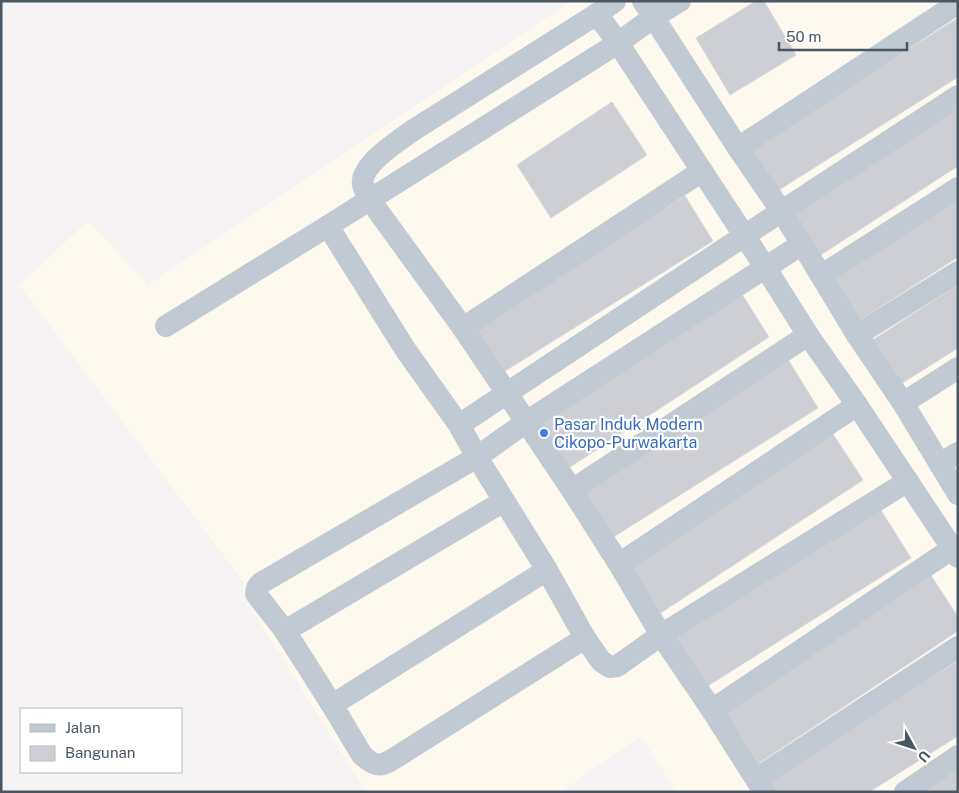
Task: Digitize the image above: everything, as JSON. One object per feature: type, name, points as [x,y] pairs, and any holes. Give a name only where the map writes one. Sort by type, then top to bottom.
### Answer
[{"type":"lane","points":[[615,1],[415,129],[392,146],[366,172],[363,180],[370,200],[463,328],[572,490],[620,564],[661,635],[760,785],[958,647]]},
{"type":"lane","points":[[166,326],[618,44],[648,9],[680,1]]},
{"type":"lane","points":[[738,148],[958,3]]},
{"type":"lane","points":[[648,9],[782,212],[857,335],[904,403],[949,459],[958,494]]},
{"type":"lane","points":[[597,14],[702,171],[808,335],[955,552],[712,710]]},
{"type":"lane","points":[[459,425],[958,96]]},
{"type":"lane","points":[[463,328],[702,171]]},
{"type":"lane","points":[[822,275],[958,188]]},
{"type":"lane","points":[[328,226],[405,349],[459,425],[547,570],[585,638],[600,660],[610,667],[617,666],[661,635],[908,481]]},
{"type":"lane","points":[[585,638],[383,765],[374,764],[362,756],[285,631],[256,594],[256,591],[259,584],[477,457],[526,422],[802,244]]},
{"type":"lane","points":[[857,335],[958,272]]},
{"type":"lane","points":[[572,490],[808,335]]},
{"type":"lane","points":[[904,403],[958,368]]},
{"type":"lane","points":[[620,564],[857,405]]},
{"type":"lane","points":[[285,631],[504,501]]},
{"type":"lane","points":[[332,705],[547,570]]},
{"type":"lane","points":[[904,792],[958,756]]},
{"type":"shaded area","name":"Pasar Induk Modern Cikopo-Purwakarta","points":[[571,1],[958,1],[958,792],[677,792],[641,737],[560,792],[366,792],[243,596],[243,581],[19,285],[88,221],[148,285]]},
{"type":"building","points":[[756,1],[764,1],[796,55],[730,95],[696,38]]},
{"type":"building","points":[[958,18],[958,77],[774,193],[748,150]]},
{"type":"building","points":[[612,102],[647,155],[551,218],[517,165]]},
{"type":"building","points":[[958,109],[958,166],[816,258],[790,217]]},
{"type":"building","points":[[958,195],[958,257],[857,322],[829,278]]},
{"type":"building","points":[[685,196],[713,241],[502,373],[474,328]]},
{"type":"building","points":[[958,285],[958,348],[896,387],[868,343]]},
{"type":"building","points":[[738,288],[769,337],[561,473],[530,425]]},
{"type":"building","points":[[787,358],[818,408],[607,541],[576,491]]},
{"type":"building","points":[[829,428],[863,480],[656,616],[622,565]]},
{"type":"building","points":[[877,504],[911,558],[703,689],[670,636]]},
{"type":"building","points":[[930,574],[958,617],[958,631],[759,763],[724,710]]},
{"type":"building","points":[[958,661],[958,736],[869,792],[771,792],[765,782]]},
{"type":"building","points":[[958,763],[958,792],[914,792]]},
{"type":"place","name":"Pasar Induk Modern Cikopo-Purwakarta","points":[[544,433]]}]
